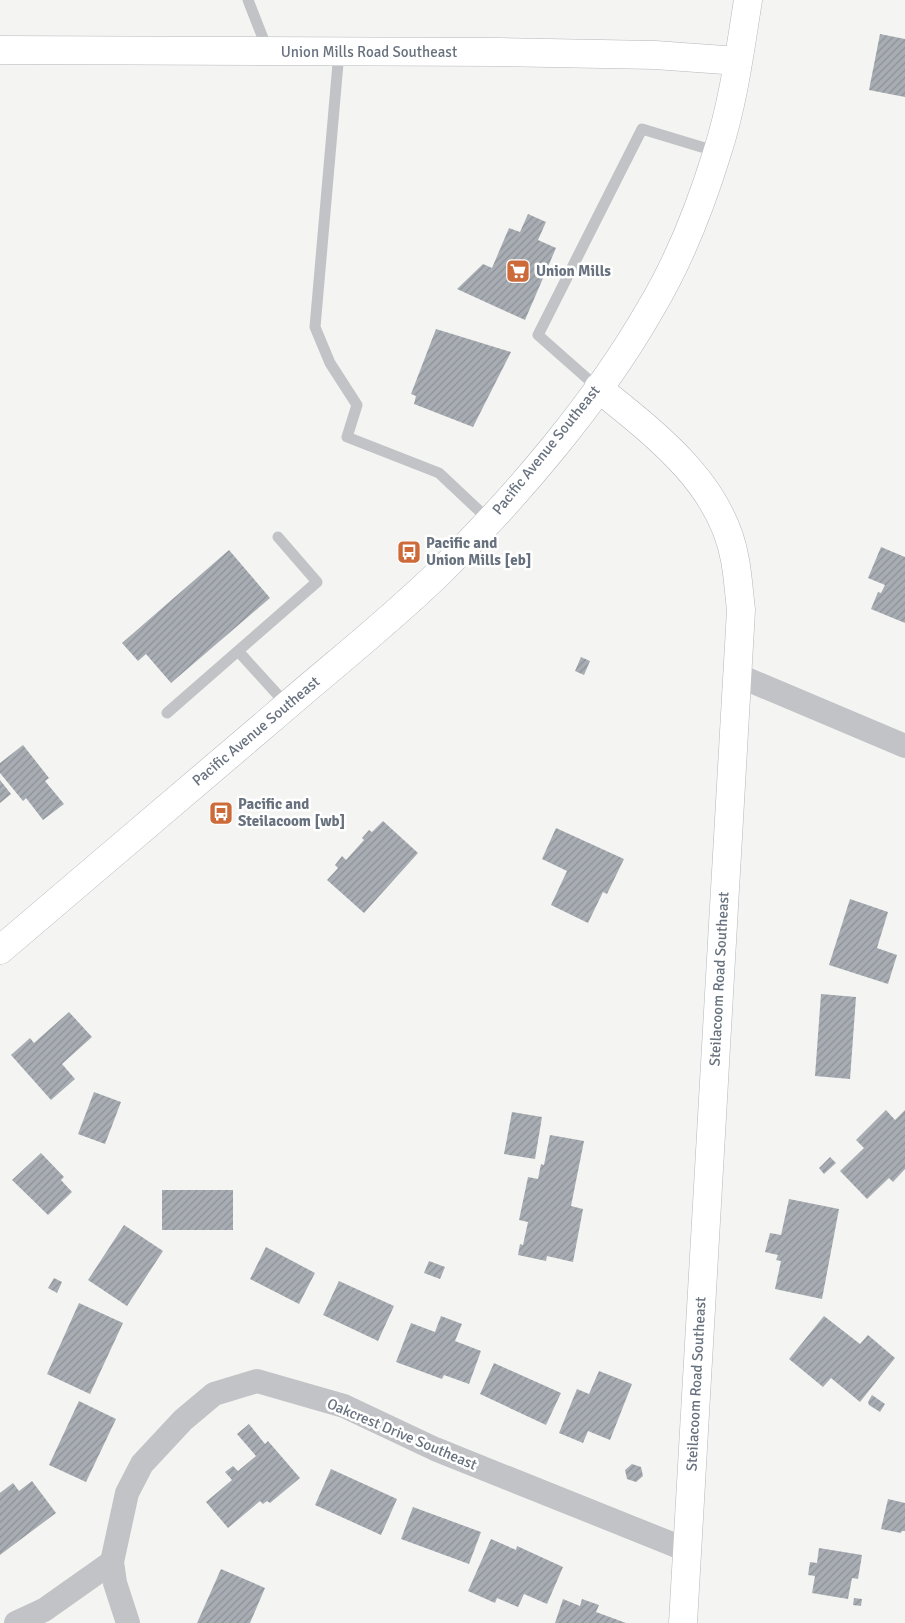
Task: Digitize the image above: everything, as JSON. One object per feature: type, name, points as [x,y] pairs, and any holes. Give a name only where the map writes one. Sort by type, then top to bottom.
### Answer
[{"type":"street","name":"Pacific Avenue Southeast","points":[[0,950],[440,572],[548,453],[598,388],[652,307],[682,244],[718,152],[738,61],[748,0]]},
{"type":"street","name":"Union Mills Road Southeast","points":[[0,50],[655,55],[738,61]]},
{"type":"street","name":"Steilacoom Road Southeast","points":[[598,388],[639,421],[675,455],[704,487],[722,518],[735,559],[741,610],[683,1623]]},
{"type":"street","points":[[736,675],[905,746]]},
{"type":"street","name":"Oakcrest Drive Southeast","points":[[112,1562],[128,1493],[142,1464],[183,1420],[214,1394],[258,1382],[344,1406],[435,1449],[687,1550]]},
{"type":"street","points":[[16,1623],[44,1610],[112,1562],[115,1583],[128,1623]]},
{"type":"lane","points":[[248,0],[268,51]]},
{"type":"lane","points":[[339,52],[315,327],[330,363],[357,405],[347,437],[439,473],[489,520]]},
{"type":"lane","points":[[598,388],[538,335],[555,300],[642,129],[718,152]]},
{"type":"lane","points":[[167,714],[317,582],[278,537]]},
{"type":"lane","points":[[238,651],[287,705]]},
{"type":"building","points":[[880,34],[905,39],[905,97],[869,90]]},
{"type":"building","points":[[528,214],[546,222],[538,240],[556,248],[525,320],[457,289],[483,264],[492,268],[509,228],[520,232]]},
{"type":"building","points":[[436,329],[511,352],[473,427],[414,404],[416,396],[411,394]]},
{"type":"building","points":[[881,547],[905,557],[905,623],[871,609],[878,592],[881,593],[885,585],[868,578]]},
{"type":"building","points":[[229,550],[270,598],[171,683],[146,654],[138,661],[122,643]]},
{"type":"building","points":[[581,657],[590,661],[584,675],[575,671]]},
{"type":"building","points":[[23,745],[49,778],[45,781],[64,804],[43,820],[26,798],[23,801],[0,773],[0,763]]},
{"type":"building","points":[[0,780],[11,794],[0,803]]},
{"type":"building","points":[[383,821],[418,853],[364,913],[327,880],[338,868],[335,865],[342,856],[346,860],[364,840],[362,838],[369,830],[372,832]]},
{"type":"building","points":[[556,828],[624,859],[607,894],[603,892],[588,923],[551,905],[567,871],[542,859]]},
{"type":"building","points":[[850,899],[888,912],[877,948],[897,955],[888,984],[829,965]]},
{"type":"building","points":[[821,994],[856,997],[850,1079],[815,1076]]},
{"type":"building","points":[[69,1012],[92,1037],[62,1064],[75,1079],[51,1100],[11,1055],[30,1038],[34,1043]]},
{"type":"building","points":[[94,1092],[121,1102],[105,1144],[78,1134]]},
{"type":"building","points":[[886,1110],[895,1120],[905,1110],[905,1169],[893,1182],[889,1178],[867,1199],[840,1171],[864,1148],[856,1140]]},
{"type":"building","points":[[512,1112],[542,1117],[535,1159],[504,1154]]},
{"type":"building","points":[[550,1135],[584,1141],[571,1206],[583,1209],[573,1262],[547,1256],[546,1261],[518,1255],[520,1244],[523,1245],[528,1222],[519,1220],[528,1177],[538,1179],[541,1164],[544,1165]]},
{"type":"building","points":[[41,1153],[64,1177],[61,1180],[72,1192],[48,1215],[12,1180]]},
{"type":"building","points":[[830,1157],[836,1163],[824,1174],[819,1168]]},
{"type":"building","points":[[162,1190],[233,1190],[233,1230],[162,1230]]},
{"type":"building","points":[[789,1199],[839,1209],[822,1299],[775,1289],[781,1261],[776,1260],[778,1255],[765,1252],[770,1233],[781,1235]]},
{"type":"building","points":[[124,1225],[163,1251],[127,1306],[88,1280]]},
{"type":"building","points":[[266,1247],[315,1273],[299,1304],[250,1279]]},
{"type":"building","points":[[429,1261],[445,1267],[440,1279],[424,1273]]},
{"type":"building","points":[[54,1278],[62,1282],[57,1293],[48,1288]]},
{"type":"building","points":[[339,1281],[394,1306],[378,1341],[323,1315]]},
{"type":"building","points":[[79,1303],[123,1323],[90,1394],[47,1374]]},
{"type":"building","points":[[441,1316],[462,1324],[455,1341],[481,1351],[469,1384],[444,1375],[442,1379],[396,1362],[411,1323],[435,1332]]},
{"type":"building","points":[[824,1316],[860,1344],[868,1335],[895,1358],[860,1402],[831,1378],[823,1387],[789,1359]]},
{"type":"building","points":[[494,1363],[561,1393],[546,1425],[480,1394]]},
{"type":"building","points":[[599,1371],[632,1384],[610,1440],[588,1431],[583,1443],[559,1433],[577,1389],[589,1394]]},
{"type":"building","points":[[872,1395],[885,1404],[880,1412],[869,1405],[868,1402]]},
{"type":"building","points":[[79,1401],[116,1419],[86,1482],[49,1465]]},
{"type":"building","points":[[249,1424],[265,1444],[268,1441],[300,1478],[270,1503],[267,1501],[263,1504],[260,1501],[228,1528],[206,1502],[232,1480],[225,1472],[233,1466],[238,1471],[256,1456],[237,1434]]},
{"type":"building","points":[[632,1464],[641,1467],[643,1476],[636,1482],[627,1479],[625,1470]]},
{"type":"building","points":[[331,1469],[397,1499],[381,1535],[315,1505]]},
{"type":"building","points":[[32,1481],[56,1513],[0,1555],[0,1493],[13,1483],[19,1491]]},
{"type":"building","points":[[888,1499],[905,1503],[905,1531],[901,1533],[881,1529]]},
{"type":"building","points":[[413,1507],[481,1532],[469,1564],[401,1539]]},
{"type":"building","points":[[491,1539],[516,1550],[517,1546],[563,1567],[547,1604],[524,1594],[518,1607],[497,1598],[495,1603],[468,1591]]},
{"type":"building","points":[[819,1548],[862,1555],[858,1579],[852,1578],[848,1599],[812,1593],[815,1576],[808,1575],[810,1562],[817,1563]]},
{"type":"building","points":[[221,1569],[265,1588],[250,1623],[197,1623]]},
{"type":"building","points":[[854,1598],[862,1599],[861,1606],[853,1605]]},
{"type":"building","points":[[563,1599],[580,1606],[582,1599],[599,1605],[596,1612],[626,1623],[555,1623]]},
{"type":"place","name":"Union Mills","points":[[518,271]]},
{"type":"place","name":"Pacific and Union Mills [eb]","points":[[409,552]]},
{"type":"place","name":"Pacific and Steilacoom [wb]","points":[[221,813]]}]
